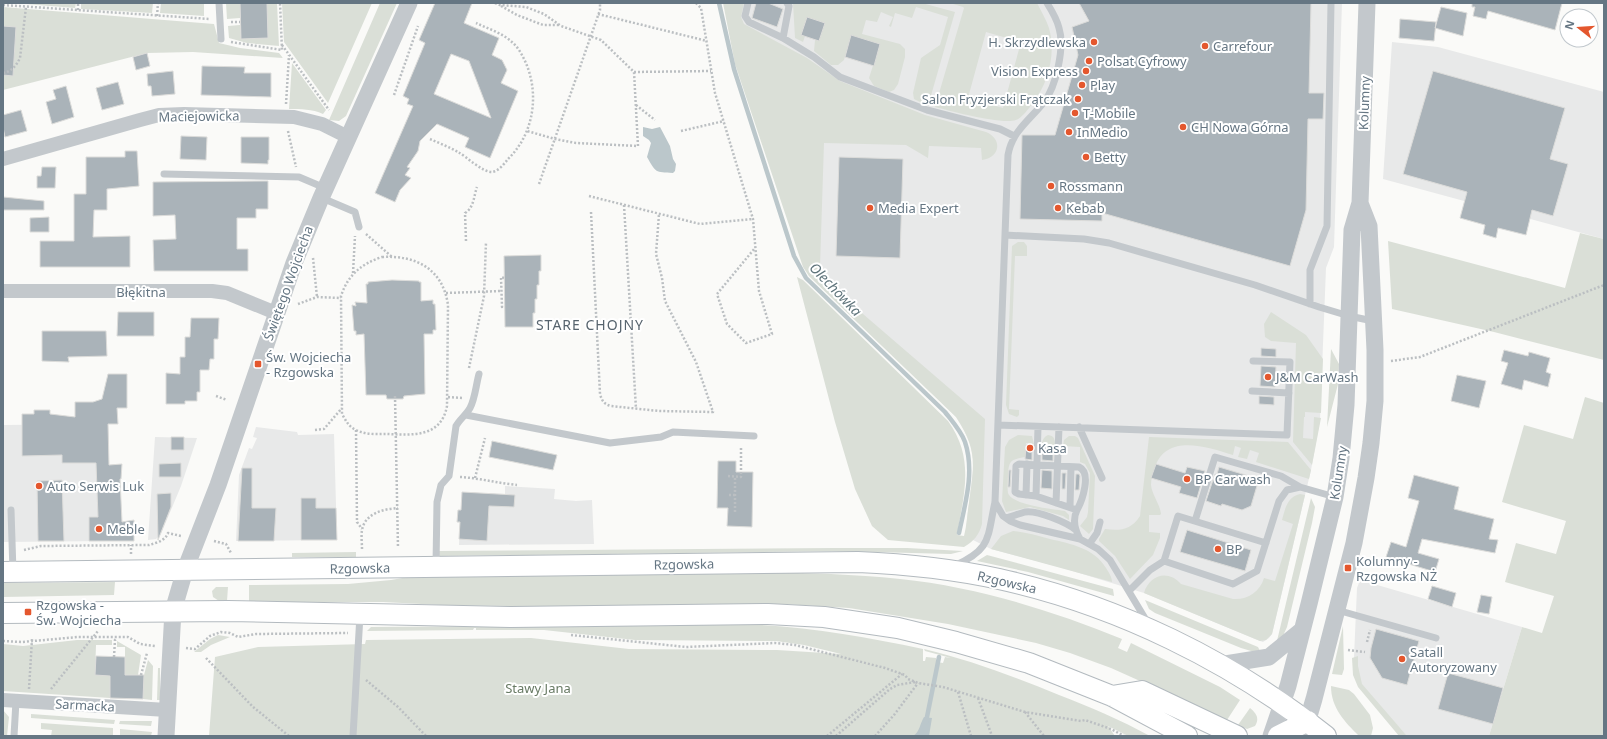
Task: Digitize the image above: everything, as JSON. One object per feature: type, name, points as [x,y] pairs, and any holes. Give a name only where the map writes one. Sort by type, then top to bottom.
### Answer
[{"type":"main road","name":"Rzgowska","points":[[8,572],[858,562],[887,563],[946,569],[1033,587],[1095,607],[1152,630],[1219,665],[1282,704],[1305,729],[1326,736]]},
{"type":"main road","points":[[3,613],[173,611],[511,616],[768,614],[824,617],[898,628],[956,642],[1029,663],[1112,696],[1187,736]]},
{"type":"main road","points":[[1112,696],[1142,691],[1237,736]]},
{"type":"main road","points":[[1278,736],[1305,729]]},
{"type":"street","name":"Świętego Wojciecha","points":[[166,736],[173,611],[185,570],[218,485],[294,263],[409,3]]},
{"type":"street","name":"Kolumny","points":[[1271,736],[1282,704],[1302,630],[1335,497],[1341,458],[1346,405],[1352,230],[1360,203],[1367,3]]},
{"type":"street","name":"Maciejowicka","points":[[3,159],[140,120],[177,114],[294,117],[322,124],[348,138]]},
{"type":"street","name":"Kolumny","points":[[1305,729],[1354,543],[1366,478],[1375,401],[1375,363],[1369,226],[1360,203]]},
{"type":"street","name":"Błękitna","points":[[3,291],[212,291],[226,293],[276,313]]},
{"type":"street","points":[[1219,665],[1269,657],[1302,630]]},
{"type":"street","name":"Sarmacka","points":[[22,701],[167,710]]},
{"type":"lane","points":[[219,3],[221,39]]},
{"type":"lane","points":[[748,3],[745,16],[749,22],[783,38],[814,57],[840,77],[927,110],[1000,129],[1014,136]]},
{"type":"lane","points":[[783,38],[789,6],[787,3]]},
{"type":"lane","points":[[946,569],[968,560],[981,550],[987,539],[995,502],[1008,155],[1014,136],[1045,101],[1052,88],[1061,38],[1056,18],[1047,3]]},
{"type":"lane","points":[[1310,304],[1310,270],[1327,226],[1331,3]]},
{"type":"lane","points":[[164,174],[299,177],[355,212],[359,227]]},
{"type":"lane","points":[[1005,235],[1084,238],[1109,243],[1222,274],[1310,304],[1349,316],[1373,321]]},
{"type":"lane","points":[[998,425],[1287,435],[1290,362],[1253,361]]},
{"type":"lane","points":[[436,567],[437,502],[441,485],[449,476],[456,426],[459,420],[466,415],[471,407],[479,374]]},
{"type":"lane","points":[[1252,391],[1289,393]]},
{"type":"lane","points":[[466,415],[610,443],[661,438],[673,432],[754,436]]},
{"type":"lane","points":[[1036,496],[1038,426]]},
{"type":"lane","points":[[1056,502],[1059,427]]},
{"type":"lane","points":[[1079,427],[1102,478]]},
{"type":"lane","points":[[1194,521],[1215,457],[1281,476],[1300,487],[1335,497]]},
{"type":"lane","points":[[1077,510],[1036,496],[1017,493],[1014,488],[1016,467],[1018,464],[1081,468],[1085,473],[1084,496],[1074,520],[1080,539]]},
{"type":"lane","points":[[1026,495],[1027,464]]},
{"type":"lane","points":[[1070,507],[1071,467]]},
{"type":"lane","points":[[1164,561],[1233,584],[1257,571],[1279,501],[1287,490],[1300,487]]},
{"type":"lane","points":[[995,502],[1003,516],[1020,525],[1080,539],[1098,548],[1110,560],[1152,630]]},
{"type":"lane","points":[[8,572],[12,550],[11,510]]},
{"type":"lane","points":[[1006,518],[1025,512],[1032,513],[1061,520],[1076,530]]},
{"type":"lane","points":[[1129,591],[1150,570],[1164,561],[1178,516],[1266,543]]},
{"type":"lane","points":[[1090,543],[1097,533],[1100,522]]},
{"type":"lane","points":[[1336,610],[1436,638]]},
{"type":"lane","points":[[353,736],[360,613]]},
{"type":"lane","points":[[14,736],[22,701]]},
{"type":"path","points":[[78,3],[78,10]]},
{"type":"path","points":[[157,16],[158,3]]},
{"type":"path","points":[[221,39],[239,44],[282,50],[280,3]]},
{"type":"path","points":[[495,3],[517,15],[543,25],[560,26],[601,40],[634,72],[638,146],[581,143],[555,139],[527,131]]},
{"type":"path","points":[[540,184],[598,14],[600,3]]},
{"type":"path","points":[[696,3],[701,8],[708,41],[715,93],[753,219],[759,291],[772,334],[746,343],[727,324],[716,294],[755,248]]},
{"type":"path","points":[[3,5],[220,20]]},
{"type":"path","points":[[500,5],[526,7],[544,14],[560,26]]},
{"type":"path","points":[[3,72],[12,70],[20,58],[23,6]]},
{"type":"path","points":[[598,14],[708,41]]},
{"type":"path","points":[[394,95],[420,20]]},
{"type":"path","points":[[430,139],[457,152],[485,170],[491,172],[498,169],[511,156],[517,149],[527,131],[532,117],[533,98],[528,72],[523,58],[515,45],[502,34],[476,23]]},
{"type":"path","points":[[282,45],[290,54],[329,110]]},
{"type":"path","points":[[286,106],[290,54]]},
{"type":"path","points":[[634,72],[711,71]]},
{"type":"path","points":[[636,105],[655,120]]},
{"type":"path","points":[[681,131],[724,121]]},
{"type":"path","points":[[287,128],[299,177]]},
{"type":"path","points":[[466,241],[465,213],[468,212],[474,200],[477,186]]},
{"type":"path","points":[[589,196],[700,224],[753,219]]},
{"type":"path","points":[[624,205],[636,409]]},
{"type":"path","points":[[591,212],[600,394],[602,401],[606,404],[636,409],[713,412],[696,362],[664,301],[662,278],[656,254],[659,214]]},
{"type":"path","points":[[353,273],[355,236],[359,227],[392,257]]},
{"type":"path","points":[[469,369],[484,292],[486,242]]},
{"type":"path","points":[[382,257],[406,258],[426,267],[440,280],[446,293],[448,305],[448,397],[446,414],[437,426],[425,433],[396,435],[370,434],[356,430],[350,426],[342,414],[341,298],[353,273],[360,267],[382,257]]},
{"type":"path","points":[[504,278],[501,277],[502,306],[504,306]]},
{"type":"path","points":[[1375,363],[1420,357],[1604,285]]},
{"type":"path","points":[[446,293],[501,291]]},
{"type":"path","points":[[293,303],[297,304],[317,297],[341,298]]},
{"type":"path","points":[[463,398],[465,390]]},
{"type":"path","points":[[216,396],[227,400]]},
{"type":"path","points":[[395,396],[398,548]]},
{"type":"path","points":[[448,397],[472,400]]},
{"type":"path","points":[[315,430],[324,429],[342,408]]},
{"type":"path","points":[[356,430],[356,522],[362,529]]},
{"type":"path","points":[[728,476],[741,476],[741,436]]},
{"type":"path","points":[[475,478],[485,438]]},
{"type":"path","points":[[449,476],[475,478],[499,484],[517,484]]},
{"type":"path","points":[[735,476],[735,512]]},
{"type":"path","points":[[729,495],[735,494]]},
{"type":"path","points":[[362,549],[362,529],[364,524],[374,513],[384,509],[398,508]]},
{"type":"path","points":[[12,550],[26,550],[41,546],[149,545],[158,543],[166,537],[168,533]]},
{"type":"path","points":[[131,545],[131,571]]},
{"type":"path","points":[[128,637],[129,612]]},
{"type":"path","points":[[22,701],[98,631]]},
{"type":"path","points":[[3,641],[78,637],[128,637],[144,645],[195,649],[210,636],[222,632],[230,633],[238,637],[256,634],[360,633]]},
{"type":"path","points":[[1367,642],[1368,634]]},
{"type":"path","points":[[570,635],[686,647],[785,644],[804,647],[885,668],[902,674],[908,679],[917,683],[943,687],[1025,712],[1081,721],[1085,720],[1101,725],[1124,736]]},
{"type":"path","points":[[114,657],[115,640],[117,637]]},
{"type":"path","points":[[22,701],[32,640]]},
{"type":"path","points":[[1348,650],[1365,652]]},
{"type":"path","points":[[141,675],[147,653]]},
{"type":"path","points":[[206,658],[252,707],[289,736]]},
{"type":"path","points":[[357,673],[398,707],[426,736]]},
{"type":"path","points":[[827,736],[902,674]]},
{"type":"path","points":[[836,736],[890,689],[897,686],[917,683]]},
{"type":"path","points":[[875,736],[894,715],[917,683]]},
{"type":"path","points":[[958,692],[971,736]]},
{"type":"path","points":[[978,698],[992,736]]},
{"type":"path","points":[[1025,712],[1044,736]]},
{"type":"shaded area","points":[[732,3],[1342,3],[1334,247],[1326,268],[1320,420],[1311,470],[1272,634],[1269,638],[1263,642],[1260,641],[1144,593],[1063,568],[991,549],[965,536],[973,459],[971,446],[965,432],[956,417],[935,396],[809,276]]},
{"type":"shaded area","points":[[1392,42],[1438,47],[1604,92],[1604,239],[1383,179]]},
{"type":"shaded area","points":[[643,127],[652,129],[660,127],[670,146],[673,159],[676,164],[675,171],[673,173],[659,172],[652,166],[647,157],[651,143],[643,136]]},
{"type":"shaded area","points":[[108,424],[110,541],[3,542],[3,425]]},
{"type":"shaded area","points":[[256,427],[297,432],[298,435],[334,434],[337,540],[236,541],[239,475],[249,448],[252,449],[257,438],[253,437]]},
{"type":"shaded area","points":[[155,437],[197,438],[181,486],[161,534],[156,539],[148,540]]},
{"type":"shaded area","points":[[505,486],[555,489],[554,499],[576,501],[592,500],[594,544],[459,545],[460,523],[457,522],[458,510],[461,510],[462,492],[505,494]]},
{"type":"shaded area","points":[[1360,580],[1522,627],[1489,736],[1407,736],[1359,684],[1354,657],[1357,588]]},
{"type":"shaded area","points":[[924,717],[932,718],[929,736],[913,736],[919,730]]},
{"type":"green space","points":[[26,3],[76,3],[75,8]]},
{"type":"green space","points":[[81,3],[153,3],[152,13],[81,9]]},
{"type":"green space","points":[[161,3],[204,3],[204,16],[160,13]]},
{"type":"green space","points":[[226,3],[240,3],[240,18],[227,19]]},
{"type":"green space","points":[[267,3],[277,3],[279,46],[247,43],[229,38],[228,26],[240,25],[241,39],[268,38]]},
{"type":"green space","points":[[282,3],[372,3],[328,103],[284,42]]},
{"type":"green space","points":[[380,3],[397,3],[346,116],[339,121],[329,120]]},
{"type":"green space","points":[[723,3],[744,3],[741,17],[744,24],[807,58],[840,81],[925,115],[986,132],[995,139],[997,143],[996,152],[993,156],[982,160],[981,148],[929,146],[928,158],[906,145],[824,143],[820,267],[822,276],[827,283],[985,419],[982,524],[976,537],[964,547],[888,540],[872,526],[855,489],[835,422],[797,277],[803,280],[948,421],[962,449],[965,463],[964,491],[957,535],[964,536],[973,468],[971,449],[968,439],[956,417],[809,276],[803,267],[735,64]]},
{"type":"green space","points":[[793,3],[922,3],[955,12],[928,106],[914,99],[913,93],[921,58],[940,45],[948,17],[916,7],[912,18],[895,13],[891,27],[889,26],[893,17],[881,12],[877,22],[866,20],[862,34],[900,44],[905,49],[905,57],[898,84],[894,90],[889,92],[874,86],[869,78],[880,44],[851,36],[844,60],[838,65],[831,65],[814,51],[815,40],[819,41],[805,36],[803,42],[795,38]]},
{"type":"green space","points":[[950,3],[1037,3],[1045,18],[1049,28],[1052,47],[1050,67],[1039,95],[1023,115],[1016,120],[1000,121],[935,107],[964,8]],"holes":[[[986,32],[1021,42],[1003,108],[968,98]]]},
{"type":"green space","points":[[3,7],[214,24],[219,43],[240,48],[279,53],[283,58],[193,52],[147,53],[3,90],[3,52],[14,52],[16,27],[3,26]]},
{"type":"green space","points":[[292,63],[326,110],[323,114],[311,110],[289,109]]},
{"type":"green space","points":[[1580,233],[1604,239],[1604,360],[1494,332],[1392,309],[1388,241],[1565,288]]},
{"type":"green space","points":[[1018,242],[1024,242],[1027,246],[1027,256],[1015,256],[1009,409],[1019,410],[1019,415],[1017,417],[1009,414],[1006,405],[1012,246]]},
{"type":"green space","points":[[1271,312],[1306,335],[1323,359],[1321,413],[1305,412],[1304,417],[1303,438],[1313,439],[1314,417],[1321,418],[1312,465],[1293,442],[1296,343],[1271,341],[1265,337],[1264,324]]},
{"type":"green space","points":[[1331,349],[1339,364],[1338,384],[1327,427]]},
{"type":"green space","points":[[1585,397],[1604,403],[1604,736],[1489,736],[1522,627],[1542,633],[1554,596],[1505,582],[1516,543],[1556,554],[1566,521],[1502,502],[1524,425],[1573,439]]},
{"type":"green space","points":[[1018,435],[1032,436],[1034,444],[1026,443],[1025,457],[1014,460],[1010,463],[1008,474],[1008,493],[1017,501],[1043,508],[1065,511],[1069,515],[1069,520],[1063,516],[1030,507],[1006,512],[1002,501],[1005,447],[1009,440]]},
{"type":"green space","points":[[1048,435],[1052,436],[1054,439],[1055,446],[1046,445],[1046,455],[1041,452],[1043,440]]},
{"type":"green space","points":[[1069,436],[1075,436],[1078,438],[1095,476],[1093,529],[1089,534],[1080,526],[1087,517],[1088,512],[1090,473],[1085,464],[1080,462],[1080,447],[1063,446],[1064,440]]},
{"type":"green space","points":[[1149,437],[1288,442],[1311,470],[1309,479],[1256,462],[1259,453],[1250,450],[1247,459],[1238,457],[1241,448],[1235,446],[1233,455],[1200,446],[1189,445],[1178,446],[1169,450],[1161,456],[1155,467],[1151,483],[1161,514],[1149,515],[1149,532],[1160,533],[1160,538],[1153,555],[1130,579],[1115,556],[1099,541],[1099,539],[1105,529],[1116,530],[1129,527],[1137,521],[1140,516]]},
{"type":"green space","points":[[1300,494],[1305,495],[1272,634],[1266,640],[1260,641],[1144,593],[1150,582],[1154,578],[1160,576],[1170,577],[1176,579],[1181,584],[1233,599],[1243,598],[1252,594],[1262,583],[1264,578],[1275,581],[1293,524],[1282,520],[1284,512],[1289,501]]},
{"type":"green space","points":[[1311,498],[1315,507],[1312,523],[1287,627],[1282,638],[1276,645]]},
{"type":"green space","points":[[1013,531],[1066,543],[1089,551],[1101,561],[1110,575],[1112,582],[991,549],[1001,536]]},
{"type":"green space","points":[[907,548],[963,551],[951,554],[835,551],[439,556],[439,551]]},
{"type":"green space","points":[[356,552],[356,557],[292,557],[292,553]]},
{"type":"green space","points":[[987,555],[1113,589],[1114,596],[1028,572],[977,561]]},
{"type":"green space","points":[[786,573],[871,576],[929,583],[985,594],[1041,609],[1122,639],[1118,648],[1127,652],[1131,643],[1220,687],[1240,700],[1227,720],[1111,668],[1070,653],[1036,643],[948,624],[849,608],[784,604],[582,607],[441,605],[383,602],[249,602],[249,585],[348,584],[391,580],[426,574]]},
{"type":"green space","points":[[115,582],[114,595],[3,597],[3,583]]},
{"type":"green space","points":[[216,587],[228,587],[227,601],[219,601],[213,597],[212,591]]},
{"type":"green space","points":[[1145,600],[1258,647],[1260,651],[1251,651],[1241,648],[1155,613],[1149,609]]},
{"type":"green space","name":"Stawy Jana","points":[[742,624],[810,629],[900,644],[923,649],[923,661],[925,661],[926,657],[936,658],[937,662],[943,663],[945,657],[951,658],[925,651],[924,649],[941,653],[992,669],[1042,688],[1105,714],[1150,736],[1128,736],[1108,726],[1115,736],[209,736],[215,657],[258,647],[365,644],[366,640],[531,638],[629,649],[777,650],[841,654],[804,645],[776,641],[635,640],[544,630],[476,630],[476,628],[473,630],[367,631],[371,627]]},
{"type":"green space","points":[[1343,626],[1344,669],[1342,675],[1332,674]]},
{"type":"green space","points":[[218,635],[230,637],[211,645],[201,652],[194,652],[210,639]]},
{"type":"green space","points":[[77,640],[112,640],[112,645],[96,645],[95,675],[110,676],[110,698],[3,691],[3,644],[23,646]]},
{"type":"green space","points":[[117,641],[141,655],[138,675],[125,675],[125,647],[117,647]]},
{"type":"green space","points":[[1358,656],[1358,666],[1362,684],[1407,736],[1399,736],[1358,687],[1353,675],[1352,658]]},
{"type":"green space","points":[[148,660],[153,666],[152,700],[143,699],[144,675]]},
{"type":"green space","points":[[158,668],[160,668],[160,700],[157,700]]},
{"type":"green space","points":[[1331,686],[1349,690],[1354,694],[1370,715],[1373,728],[1371,736],[1359,736],[1344,720],[1333,701]]},
{"type":"green space","points":[[1250,708],[1256,714],[1257,721],[1255,726],[1247,729],[1238,725]]},
{"type":"green space","points":[[3,710],[9,717],[7,736],[3,736]]},
{"type":"green space","points":[[31,714],[115,720],[114,724],[31,718]]},
{"type":"green space","points":[[120,721],[152,721],[151,726],[119,724]]},
{"type":"green space","points":[[41,723],[113,728],[113,736],[51,736],[52,730],[41,729]]},
{"type":"green space","points":[[120,729],[152,732],[151,736],[120,736]]},
{"type":"building","points":[[240,3],[267,3],[268,38],[241,39]]},
{"type":"building","points":[[435,3],[472,3],[464,23],[499,38],[492,55],[502,60],[507,70],[501,83],[518,91],[490,158],[465,147],[469,138],[437,124],[420,141],[418,151],[407,167],[410,168],[405,175],[411,178],[400,190],[395,202],[375,193],[413,106],[407,104],[409,99],[403,96],[425,43],[419,40]],"holes":[[[451,54],[469,61],[491,118],[434,94]]]},
{"type":"building","points":[[756,3],[768,3],[783,9],[777,27],[752,18]]},
{"type":"building","name":"CH Nowa Górna","points":[[1079,3],[1311,3],[1309,93],[1324,93],[1323,119],[1308,119],[1306,210],[1290,266],[1102,213],[1102,221],[1020,219],[1022,135],[1055,135],[1078,55],[1072,27],[1089,21]]},
{"type":"building","points":[[1472,3],[1562,3],[1561,8],[1559,8],[1555,30],[1488,11],[1486,19],[1473,16],[1475,7],[1472,7]]},
{"type":"building","points":[[1441,7],[1467,13],[1463,36],[1435,28]]},
{"type":"building","points":[[807,17],[825,23],[819,41],[801,35]]},
{"type":"building","points":[[1400,19],[1436,22],[1434,41],[1399,38]]},
{"type":"building","points":[[3,26],[16,27],[13,76],[3,75]]},
{"type":"building","points":[[851,35],[880,44],[874,66],[845,57]]},
{"type":"building","points":[[147,53],[150,66],[136,70],[133,57]]},
{"type":"building","points":[[202,66],[245,67],[244,73],[271,73],[271,97],[201,95]]},
{"type":"building","points":[[173,71],[175,94],[152,96],[151,86],[148,86],[147,74]]},
{"type":"building","points":[[1433,71],[1565,108],[1550,159],[1568,164],[1553,216],[1532,210],[1526,235],[1498,228],[1496,238],[1483,234],[1485,225],[1460,218],[1467,192],[1403,174]]},
{"type":"building","points":[[118,82],[124,104],[102,110],[96,88]]},
{"type":"building","points":[[66,86],[74,117],[52,124],[46,102],[56,99],[53,90]]},
{"type":"building","points":[[21,110],[27,131],[5,137],[3,115]]},
{"type":"building","points":[[181,136],[207,137],[206,160],[180,159]]},
{"type":"building","points":[[241,137],[269,137],[268,164],[241,163]]},
{"type":"building","points":[[125,151],[137,151],[139,186],[107,189],[107,210],[94,210],[93,237],[130,236],[130,267],[40,267],[40,241],[74,241],[74,194],[86,194],[86,157],[125,157]]},
{"type":"building","name":"Media Expert","points":[[839,157],[903,159],[900,258],[836,256]]},
{"type":"building","points":[[42,167],[56,167],[55,188],[37,188],[37,176],[41,176]]},
{"type":"building","points":[[268,181],[268,209],[256,209],[256,218],[237,218],[237,249],[248,249],[248,271],[154,271],[153,240],[176,239],[175,215],[153,216],[153,182]]},
{"type":"building","points":[[3,197],[44,201],[44,210],[3,210]]},
{"type":"building","points":[[49,217],[49,232],[30,232],[30,218]]},
{"type":"building","points":[[541,255],[541,271],[539,271],[539,285],[537,285],[537,299],[535,299],[535,313],[533,313],[533,327],[505,327],[504,256]]},
{"type":"building","points":[[392,280],[421,282],[421,301],[433,300],[433,304],[435,304],[436,330],[433,330],[433,334],[424,334],[425,394],[404,396],[403,399],[387,399],[386,395],[366,395],[364,334],[356,335],[356,331],[354,331],[352,305],[356,306],[355,302],[367,303],[366,284],[368,284],[368,282]]},
{"type":"building","points":[[118,312],[154,312],[154,336],[117,336]]},
{"type":"building","points":[[191,318],[219,318],[218,339],[214,339],[214,359],[210,359],[209,370],[200,370],[200,392],[197,392],[197,401],[185,401],[185,404],[166,404],[166,373],[180,374],[180,357],[185,357],[185,337],[190,337]]},
{"type":"building","points":[[42,331],[106,331],[107,356],[68,357],[69,362],[42,361]]},
{"type":"building","points":[[1261,348],[1276,349],[1276,357],[1261,356]]},
{"type":"building","points":[[1504,350],[1528,356],[1529,352],[1550,358],[1546,372],[1551,374],[1548,387],[1524,380],[1522,390],[1501,384],[1508,363],[1501,361]]},
{"type":"building","points":[[1261,366],[1276,367],[1275,387],[1260,386]]},
{"type":"building","points":[[108,374],[127,374],[127,408],[117,408],[118,424],[108,424],[109,465],[122,464],[120,479],[122,522],[134,520],[134,541],[89,541],[89,517],[98,517],[96,463],[62,463],[62,455],[22,456],[22,414],[34,414],[34,410],[50,410],[50,414],[75,417],[75,402],[93,402],[102,399]]},
{"type":"building","points":[[1457,375],[1486,381],[1479,408],[1451,401]]},
{"type":"building","points":[[1259,396],[1274,397],[1274,405],[1259,404]]},
{"type":"building","points":[[171,437],[184,437],[184,450],[171,450]]},
{"type":"building","points":[[492,441],[557,455],[553,470],[489,457]]},
{"type":"building","points":[[1026,445],[1032,445],[1032,460],[1025,459]]},
{"type":"building","points":[[1042,446],[1053,446],[1053,461],[1042,460]]},
{"type":"building","points":[[718,461],[736,461],[736,472],[753,472],[752,527],[727,526],[728,508],[717,508]]},
{"type":"building","points":[[181,463],[181,477],[159,477],[159,464]]},
{"type":"building","points":[[1156,464],[1185,473],[1187,467],[1205,471],[1197,498],[1179,493],[1181,487],[1151,478]]},
{"type":"building","points":[[1219,467],[1259,479],[1251,506],[1242,510],[1222,504],[1221,506],[1206,501],[1215,474],[1217,474]]},
{"type":"building","points":[[242,468],[252,468],[252,508],[276,508],[274,541],[238,541]]},
{"type":"building","points":[[1009,470],[1011,470],[1010,487],[1008,487]]},
{"type":"building","points":[[1042,470],[1052,471],[1052,489],[1041,488]]},
{"type":"building","points":[[1062,473],[1066,473],[1065,489],[1062,489]]},
{"type":"building","points":[[1076,474],[1079,474],[1080,476],[1079,490],[1075,490]]},
{"type":"building","points":[[1414,475],[1459,487],[1454,509],[1494,519],[1489,539],[1498,540],[1495,553],[1422,539],[1418,553],[1439,559],[1435,572],[1386,557],[1391,542],[1406,547],[1419,501],[1408,498]]},
{"type":"building","points":[[62,480],[64,541],[38,541],[37,481]]},
{"type":"building","points":[[462,492],[515,495],[514,507],[489,506],[487,541],[459,539],[460,522],[457,522],[458,510],[461,510]]},
{"type":"building","points":[[171,493],[171,507],[158,540],[157,494]]},
{"type":"building","points":[[301,498],[316,498],[316,508],[336,508],[337,540],[301,540]]},
{"type":"building","points":[[1187,530],[1251,550],[1245,571],[1180,552]]},
{"type":"building","points":[[1432,586],[1456,593],[1452,607],[1428,599]]},
{"type":"building","points":[[1481,595],[1492,597],[1489,614],[1477,612]]},
{"type":"building","points":[[1376,629],[1419,641],[1407,685],[1382,678],[1370,658]]},
{"type":"building","points":[[96,656],[125,657],[125,675],[144,675],[143,699],[110,698],[110,676],[95,675]]},
{"type":"building","points":[[1448,673],[1503,688],[1493,724],[1438,709]]},
{"type":"waterway","name":"Olechówka","points":[[719,3],[734,69],[794,256],[806,278],[945,412],[956,426],[965,442],[968,453],[969,476],[959,533]]},
{"type":"waterway","name":"Olechówka","points":[[926,722],[939,657]]},
{"type":"place","name":"H. Skrzydlewska","points":[[1094,42]]},
{"type":"place","name":"Carrefour","points":[[1205,46]]},
{"type":"place","name":"Polsat Cyfrowy","points":[[1089,61]]},
{"type":"place","name":"Vision Express","points":[[1086,71]]},
{"type":"place","name":"Play","points":[[1082,85]]},
{"type":"place","name":"Salon Fryzjerski Frątczak","points":[[1078,99]]},
{"type":"place","name":"T-Mobile","points":[[1075,113]]},
{"type":"place","name":"CH Nowa Górna","points":[[1183,127]]},
{"type":"place","name":"InMedio","points":[[1069,132]]},
{"type":"place","name":"Betty","points":[[1086,157]]},
{"type":"place","name":"Rossmann","points":[[1051,186]]},
{"type":"place","name":"Media Expert","points":[[870,208]]},
{"type":"place","name":"Kebab","points":[[1058,208]]},
{"type":"place","name":"Św. Wojciecha - Rzgowska","points":[[258,364]]},
{"type":"place","name":"J&M CarWash","points":[[1268,377]]},
{"type":"place","name":"Kasa","points":[[1030,448]]},
{"type":"place","name":"BP Car wash","points":[[1187,479]]},
{"type":"place","name":"Auto Serwis Luk","points":[[39,486]]},
{"type":"place","name":"Meble","points":[[99,529]]},
{"type":"place","name":"BP","points":[[1218,549]]},
{"type":"place","name":"Kolumny - Rzgowska NŻ","points":[[1348,568]]},
{"type":"place","name":"Rzgowska - Św. Wojciecha","points":[[28,612]]},
{"type":"place","name":"Satall Autoryzowany","points":[[1402,659]]},
{"type":"district","name":"STARE CHOJNY","points":[[590,324]]}]
